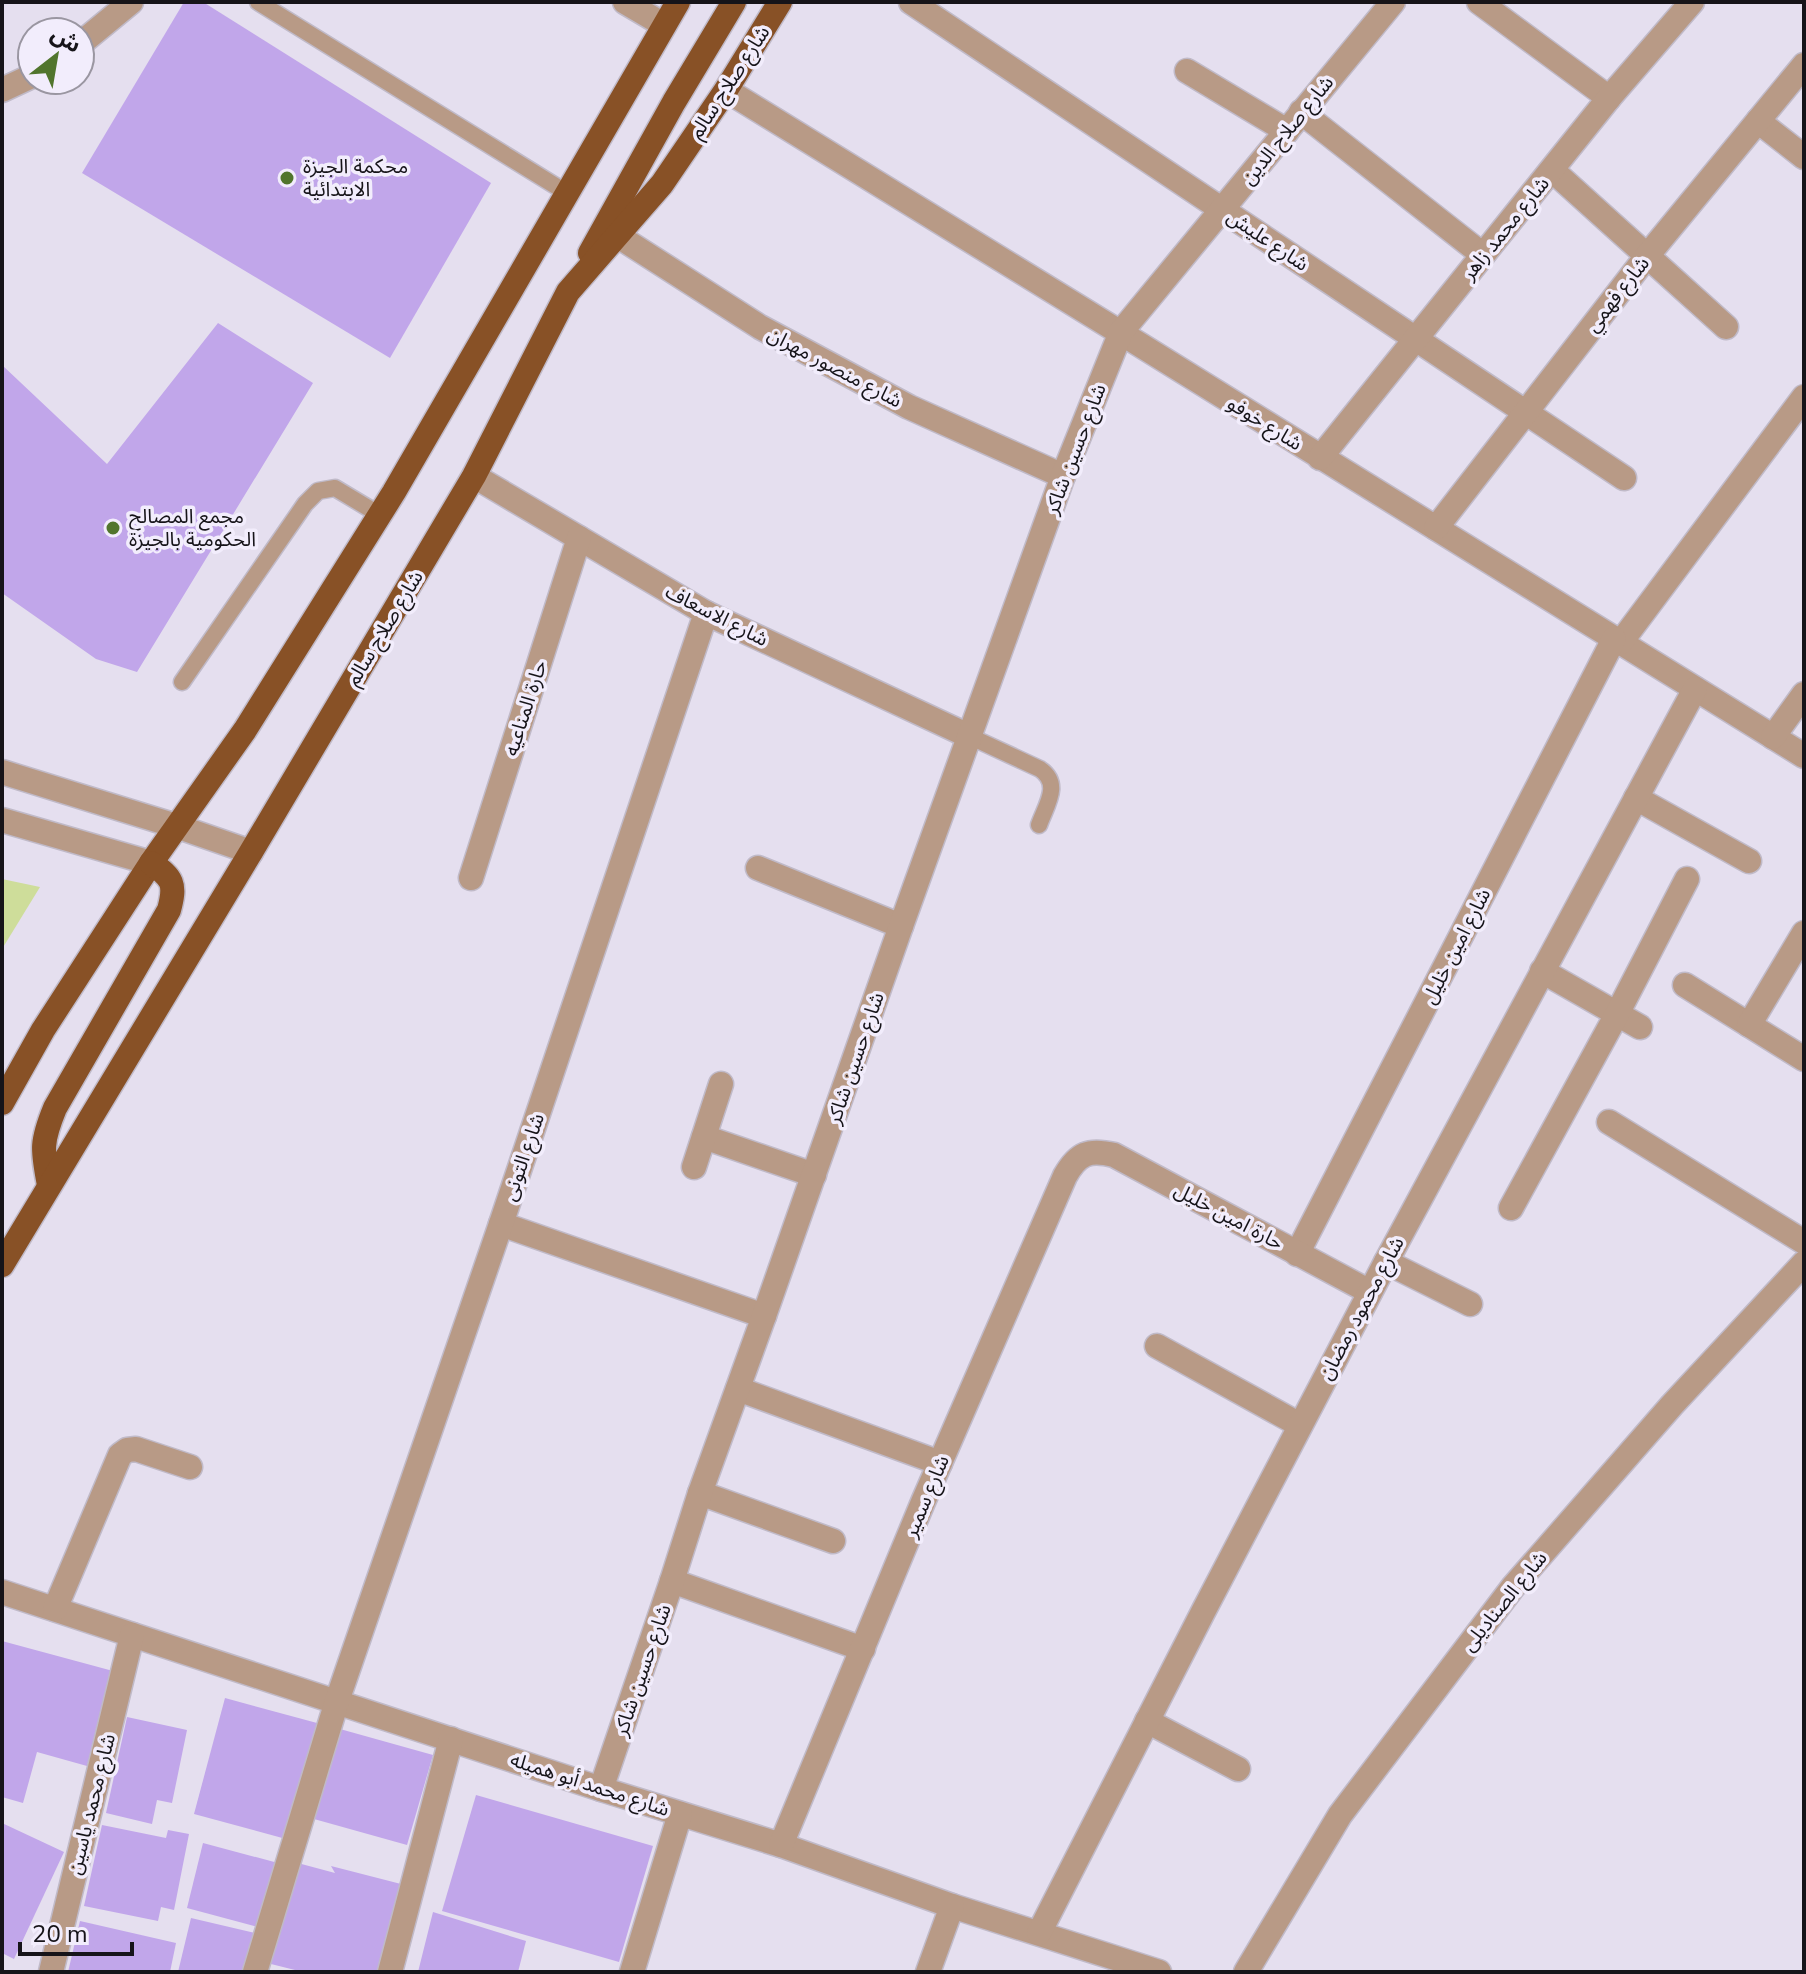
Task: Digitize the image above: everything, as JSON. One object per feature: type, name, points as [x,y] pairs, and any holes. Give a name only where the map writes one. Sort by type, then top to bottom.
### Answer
[{"type":"highway","points":[[2,1103],[43,1030],[151,863],[245,730],[380,515],[678,2]]},
{"type":"highway","points":[[568,292],[734,2]]},
{"type":"highway","name":"شارع صلاح سالم","points":[[2,1265],[474,476],[568,292],[662,184],[726,90],[780,2]]},
{"type":"highway","points":[[49,1185],[42,1149],[46,1128],[169,910],[174,892],[171,882],[166,873],[151,863]]},
{"type":"street","points":[[96,31],[131,2]]},
{"type":"street","points":[[625,2],[664,25]]},
{"type":"street","name":"شارع عليش","points":[[911,2],[1624,478]]},
{"type":"street","name":"شارع صلاح الدين","points":[[1121,332],[1393,2]]},
{"type":"street","points":[[1479,2],[1609,98]]},
{"type":"street","name":"شارع محمد زاهر","points":[[1320,458],[1609,98],[1692,2]]},
{"type":"street","name":"شارع فهمي","points":[[1436,528],[1647,256],[1804,65]]},
{"type":"street","points":[[1187,71],[1294,122],[1483,255]]},
{"type":"street","name":"شارع خوفو","points":[[726,90],[1804,756]]},
{"type":"street","points":[[1758,121],[1804,157]]},
{"type":"street","points":[[1552,170],[1726,327]]},
{"type":"street","name":"شارع منصور مهران","points":[[618,236],[760,327],[909,407],[1063,476]]},
{"type":"street","name":"شارع حسين شاكر","points":[[601,1789],[700,1493],[901,926],[1063,476],[1121,332]]},
{"type":"street","name":"شارع امين خليل","points":[[1297,1254],[1617,640],[1804,397]]},
{"type":"street","name":"شارع الاسعاف","points":[[474,476],[706,613],[971,737]]},
{"type":"street","name":"حارة المناعيه","points":[[471,878],[579,538]]},
{"type":"street","name":"شارع التونى","points":[[262,1970],[337,1701],[706,613]]},
{"type":"street","name":"شارع محمود رمضان","points":[[1039,1933],[1370,1292],[1695,689]]},
{"type":"street","points":[[1773,737],[1804,694]]},
{"type":"street","points":[[2,772],[251,852]]},
{"type":"street","points":[[1636,798],[1749,861]]},
{"type":"street","points":[[2,820],[151,863]]},
{"type":"street","points":[[758,868],[901,926]]},
{"type":"street","points":[[1511,1208],[1687,879]]},
{"type":"street","points":[[1749,1025],[1804,933]]},
{"type":"street","points":[[1542,971],[1640,1027]]},
{"type":"street","points":[[1685,985],[1804,1059]]},
{"type":"street","points":[[694,1167],[721,1084]]},
{"type":"street","points":[[1609,1122],[1804,1242]]},
{"type":"street","points":[[704,1137],[814,1175]]},
{"type":"street","name":"حارة امين خليل","points":[[1085,1154],[1099,1151],[1114,1155],[1370,1292]]},
{"type":"street","name":"شارع سمير","points":[[781,1845],[940,1463],[1065,1176],[1073,1163],[1085,1154]]},
{"type":"street","points":[[501,1224],[764,1316]]},
{"type":"street","points":[[1386,1262],[1470,1304]]},
{"type":"street","name":"شارع الصناديلى","points":[[1246,1972],[1340,1815],[1513,1587],[1672,1405],[1804,1263]]},
{"type":"street","points":[[1157,1346],[1300,1425]]},
{"type":"street","points":[[738,1389],[940,1463]]},
{"type":"street","points":[[55,1609],[120,1455],[136,1449],[190,1467]]},
{"type":"street","points":[[700,1493],[833,1541]]},
{"type":"street","name":"شارع محمد أبو هميله","points":[[2,1571],[11,1594],[601,1789],[781,1845],[952,1906],[1159,1972]]},
{"type":"street","points":[[672,1581],[863,1649]]},
{"type":"street","name":"شارع محمد ياسين","points":[[51,1972],[132,1635]]},
{"type":"street","points":[[1147,1721],[1238,1769]]},
{"type":"street","points":[[390,1972],[451,1739]]},
{"type":"street","points":[[632,1972],[680,1814]]},
{"type":"street","points":[[928,1972],[952,1906]]},
{"type":"lane","points":[[258,2],[567,193]]},
{"type":"lane","points":[[182,682],[305,504],[318,491],[335,488],[380,515]]},
{"type":"lane","points":[[971,737],[1048,774],[1052,784],[1051,794],[1039,825]]},
{"type":"green space","points":[[2,879],[40,887],[2,949]]},
{"type":"building","name":"محكمة الجيزة الابتدائية","points":[[184,2],[203,2],[491,183],[390,358],[82,173]]},
{"type":"building","name":"مجمع المصالح الحكومية بالجيزة","points":[[218,323],[313,383],[137,672],[96,659],[2,593],[2,365],[107,464]]},
{"type":"building","points":[[2,1641],[113,1671],[87,1766],[37,1752],[23,1803],[2,1797]]},
{"type":"building","points":[[225,1698],[317,1723],[286,1839],[194,1814]]},
{"type":"building","points":[[127,1717],[187,1730],[172,1803],[157,1800],[152,1824],[106,1813]]},
{"type":"building","points":[[340,1729],[433,1755],[407,1845],[314,1819]]},
{"type":"building","points":[[476,1795],[653,1846],[619,1962],[442,1911]]},
{"type":"building","points":[[2,1823],[64,1852],[14,1959],[2,1953]]},
{"type":"building","points":[[102,1825],[166,1838],[168,1830],[189,1834],[174,1910],[161,1907],[158,1921],[84,1906]]},
{"type":"building","points":[[203,1843],[278,1863],[262,1928],[187,1908]]},
{"type":"building","points":[[294,1862],[335,1873],[331,1866],[401,1884],[378,1972],[303,1972],[267,1963]]},
{"type":"building","points":[[433,1912],[526,1941],[518,1972],[418,1972]]},
{"type":"building","points":[[191,1918],[259,1934],[250,1972],[178,1972]]},
{"type":"building","points":[[80,1921],[176,1943],[170,1972],[68,1972]]},
{"type":"place","name":"محكمة الجيزة الابتدائية","points":[[287,178]]},
{"type":"place","name":"مجمع المصالح الحكومية بالجيزة","points":[[113,528]]}]
